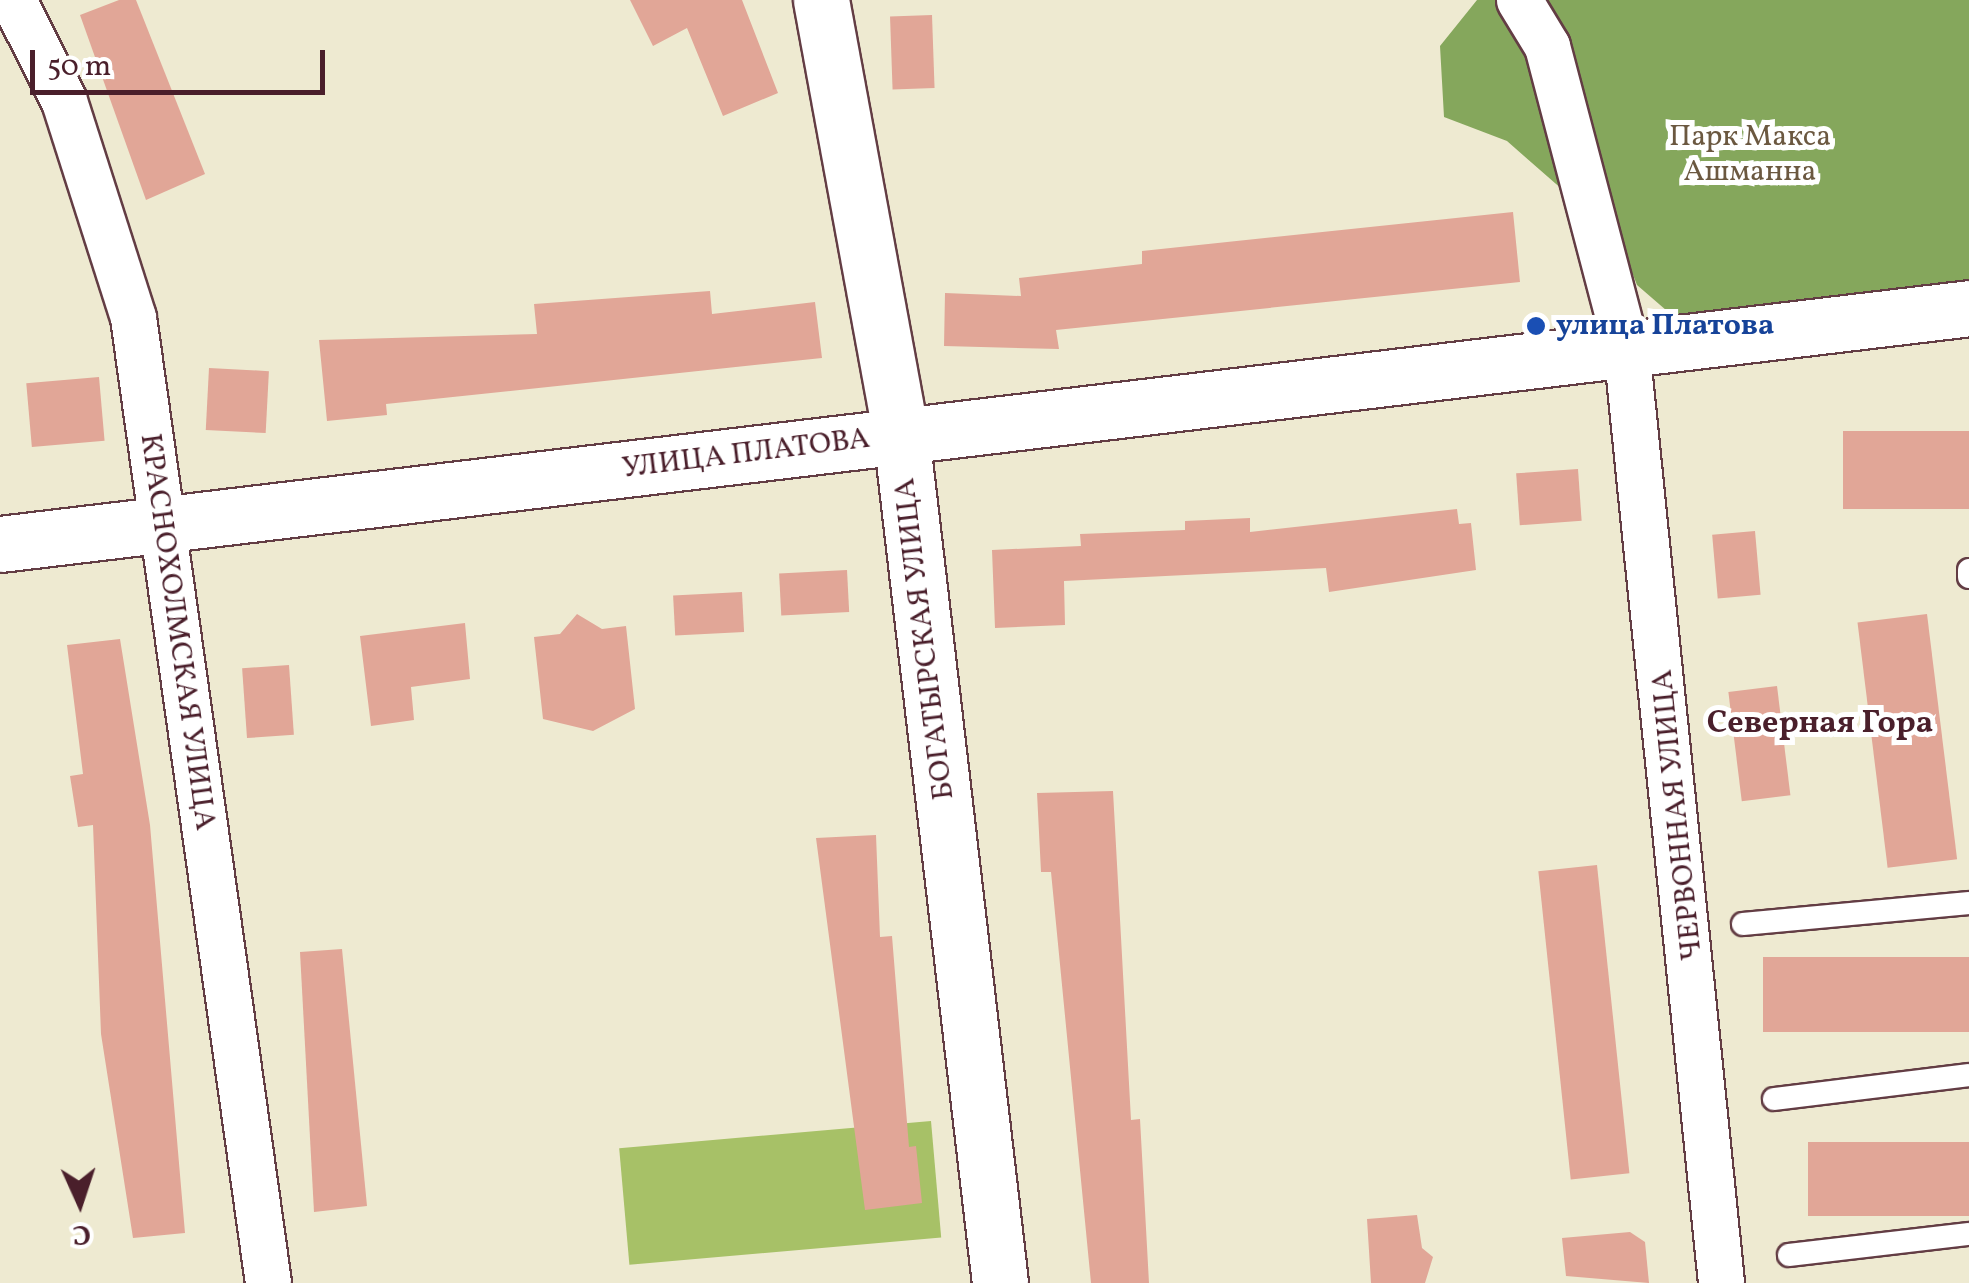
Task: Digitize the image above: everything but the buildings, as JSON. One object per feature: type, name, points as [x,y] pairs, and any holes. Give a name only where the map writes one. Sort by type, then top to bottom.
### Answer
[{"type":"street","name":"КРАСНОХОЛМСКАЯ УЛИЦА","points":[[13,0],[64,101],[133,317],[268,1283]]},
{"type":"street","name":"БОГАТЫРСКАЯ УЛИЦА","points":[[822,0],[901,436],[1000,1283]]},
{"type":"street","name":"ЧЕРВОННАЯ УЛИЦА","points":[[1519,0],[1547,46],[1626,347],[1722,1283]]},
{"type":"street","name":"УЛИЦА ПЛАТОВА","points":[[0,544],[1969,308]]},
{"type":"lane","points":[[1743,924],[1969,903]]},
{"type":"lane","points":[[1774,1099],[1969,1075]]},
{"type":"lane","points":[[1789,1254],[1969,1234]]},
{"type":"green space","name":"Парк Макса Ашманна","points":[[1477,0],[1969,0],[1969,283],[1674,317],[1637,285],[1619,239],[1507,141],[1444,117],[1440,46]]},
{"type":"green space","points":[[931,1121],[941,1238],[629,1265],[619,1148]]},
{"type":"place","name":"улица Платова","points":[[1536,326]]},
{"type":"district","name":"Северная Гора","points":[[1820,724]]}]
